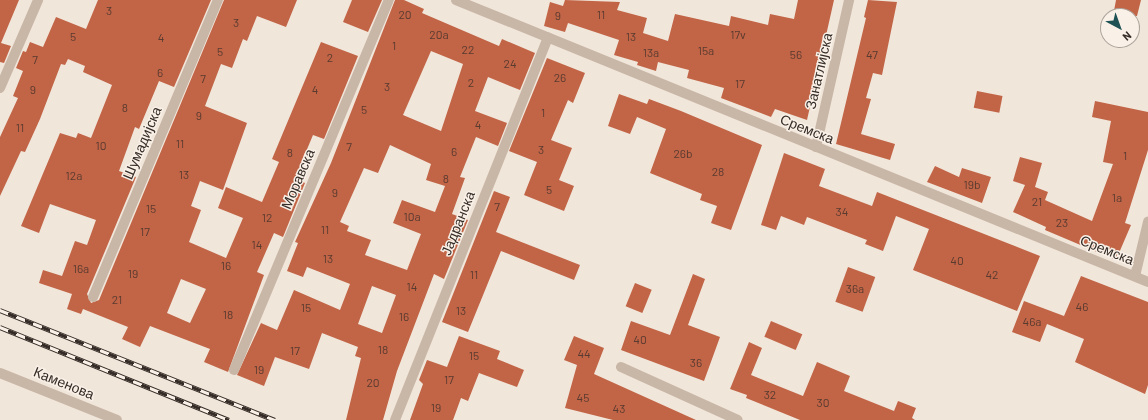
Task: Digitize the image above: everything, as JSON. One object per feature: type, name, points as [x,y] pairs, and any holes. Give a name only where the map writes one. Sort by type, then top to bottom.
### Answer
[{"type":"street","points":[[0,88],[38,0]]},
{"type":"street","name":"Шумадијска","points":[[93,298],[218,0]]},
{"type":"street","name":"Моравска","points":[[234,370],[389,0]]},
{"type":"street","name":"Сремска","points":[[456,0],[1148,282]]},
{"type":"street","name":"Занатлијска","points":[[816,147],[849,0]]},
{"type":"street","name":"Јадранска","points":[[395,420],[548,37]]},
{"type":"street","points":[[1135,276],[1148,222]]},
{"type":"street","points":[[621,367],[738,420]]},
{"type":"street","name":"Каменова","points":[[0,373],[117,420]]},
{"type":"building","points":[[0,0],[19,0],[1,43],[11,46],[4,63],[0,62]]},
{"type":"building","points":[[98,0],[211,0],[174,87],[159,81],[139,129],[135,127],[119,171],[136,177],[87,294],[91,303],[99,300],[224,0],[297,0],[286,27],[257,16],[247,41],[243,39],[232,68],[221,64],[205,106],[247,123],[223,190],[200,181],[191,206],[201,210],[189,242],[226,258],[243,218],[218,208],[226,187],[262,202],[279,162],[272,159],[321,42],[358,56],[324,139],[313,135],[295,178],[305,183],[283,237],[274,233],[257,272],[264,275],[228,372],[204,362],[210,349],[150,326],[140,347],[122,339],[128,327],[83,309],[81,314],[67,309],[72,294],[39,283],[43,270],[62,276],[75,241],[87,245],[96,220],[50,204],[39,233],[21,226],[60,133],[76,138],[78,133],[91,138],[112,85],[83,72],[85,66],[68,59],[65,65],[61,64],[40,119],[25,152],[21,151],[0,196],[0,137],[18,98],[13,96],[23,71],[16,68],[23,51],[26,52],[30,42],[43,47],[56,17],[86,29]],"holes":[[[181,279],[206,289],[190,323],[167,313]]]},
{"type":"building","points":[[352,0],[382,0],[368,32],[343,22]]},
{"type":"building","points":[[395,0],[404,0],[424,9],[422,13],[499,46],[502,39],[535,53],[520,90],[488,77],[475,111],[507,123],[498,146],[476,137],[460,177],[465,178],[452,214],[468,220],[444,279],[434,274],[397,371],[383,420],[346,420],[361,358],[355,356],[358,347],[322,333],[309,369],[275,357],[264,386],[237,375],[261,323],[277,330],[294,290],[340,310],[350,284],[307,267],[303,277],[287,271],[298,243],[295,242],[331,163]],"holes":[[[431,51],[463,64],[441,131],[403,115]],[[390,145],[431,164],[426,180],[445,186],[435,212],[402,200],[393,223],[421,234],[407,270],[365,255],[371,240],[347,231],[349,226],[340,222],[364,168],[378,173]],[[372,286],[396,295],[382,333],[358,324]]]},
{"type":"building","points":[[565,0],[620,2],[617,10],[647,18],[643,33],[668,41],[675,14],[729,26],[731,16],[768,25],[770,14],[794,19],[798,0],[834,0],[807,120],[775,109],[771,117],[721,98],[724,88],[687,78],[689,70],[658,62],[656,71],[637,65],[638,62],[614,55],[619,40],[568,23],[565,32],[544,26],[550,2],[563,6]]},
{"type":"building","points":[[868,0],[897,2],[882,75],[873,73],[866,98],[871,99],[861,134],[895,144],[890,160],[836,144],[866,18],[864,17]]},
{"type":"building","points":[[1116,0],[1141,0],[1139,8],[1114,8]]},
{"type":"building","points":[[547,58],[585,73],[573,103],[568,100],[551,140],[572,148],[559,180],[574,186],[564,211],[524,195],[537,162],[509,151]]},
{"type":"building","points":[[977,91],[1003,96],[999,113],[974,108]]},
{"type":"building","points":[[619,94],[647,104],[649,99],[762,145],[731,230],[711,223],[717,206],[700,200],[702,194],[650,173],[666,129],[637,117],[630,134],[608,126]]},
{"type":"building","points":[[1095,101],[1148,112],[1148,150],[1125,223],[1131,225],[1116,260],[1045,230],[1046,227],[1013,212],[1025,185],[1013,181],[1020,157],[1042,163],[1035,187],[1048,192],[1045,200],[1092,221],[1113,164],[1103,162],[1111,121],[1092,117]]},
{"type":"building","points":[[784,153],[825,169],[819,186],[872,206],[877,192],[1040,256],[1017,311],[913,270],[929,229],[896,216],[883,251],[865,244],[867,240],[807,217],[804,225],[781,216],[776,230],[761,225]]},
{"type":"building","points":[[935,166],[959,177],[962,168],[991,177],[982,203],[927,182]]},
{"type":"building","points":[[494,191],[510,197],[496,232],[580,265],[574,280],[501,251],[468,332],[442,322]]},
{"type":"building","points":[[848,267],[875,277],[863,312],[835,302]]},
{"type":"building","points":[[693,274],[705,279],[688,325],[720,337],[704,381],[621,350],[631,321],[670,335]]},
{"type":"building","points":[[1081,276],[1148,302],[1148,385],[1145,394],[1075,362],[1084,339],[1047,324],[1040,342],[1012,332],[1024,301],[1064,316]]},
{"type":"building","points":[[635,283],[652,290],[642,313],[626,306]]},
{"type":"building","points":[[771,321],[802,334],[796,350],[764,337]]},
{"type":"building","points":[[459,336],[500,351],[497,359],[524,370],[517,387],[479,373],[468,401],[461,398],[453,420],[410,420],[423,384],[419,380],[427,360],[447,367]]},
{"type":"building","points":[[574,336],[604,348],[594,374],[696,420],[613,420],[565,408],[577,365],[564,360]]},
{"type":"building","points":[[749,342],[762,348],[751,375],[803,396],[817,362],[850,376],[844,391],[894,411],[898,401],[916,408],[912,418],[915,420],[800,420],[746,398],[747,395],[730,389]]},
{"type":"railway","points":[[0,310],[275,420]]},
{"type":"railway","points":[[0,327],[229,420]]}]
